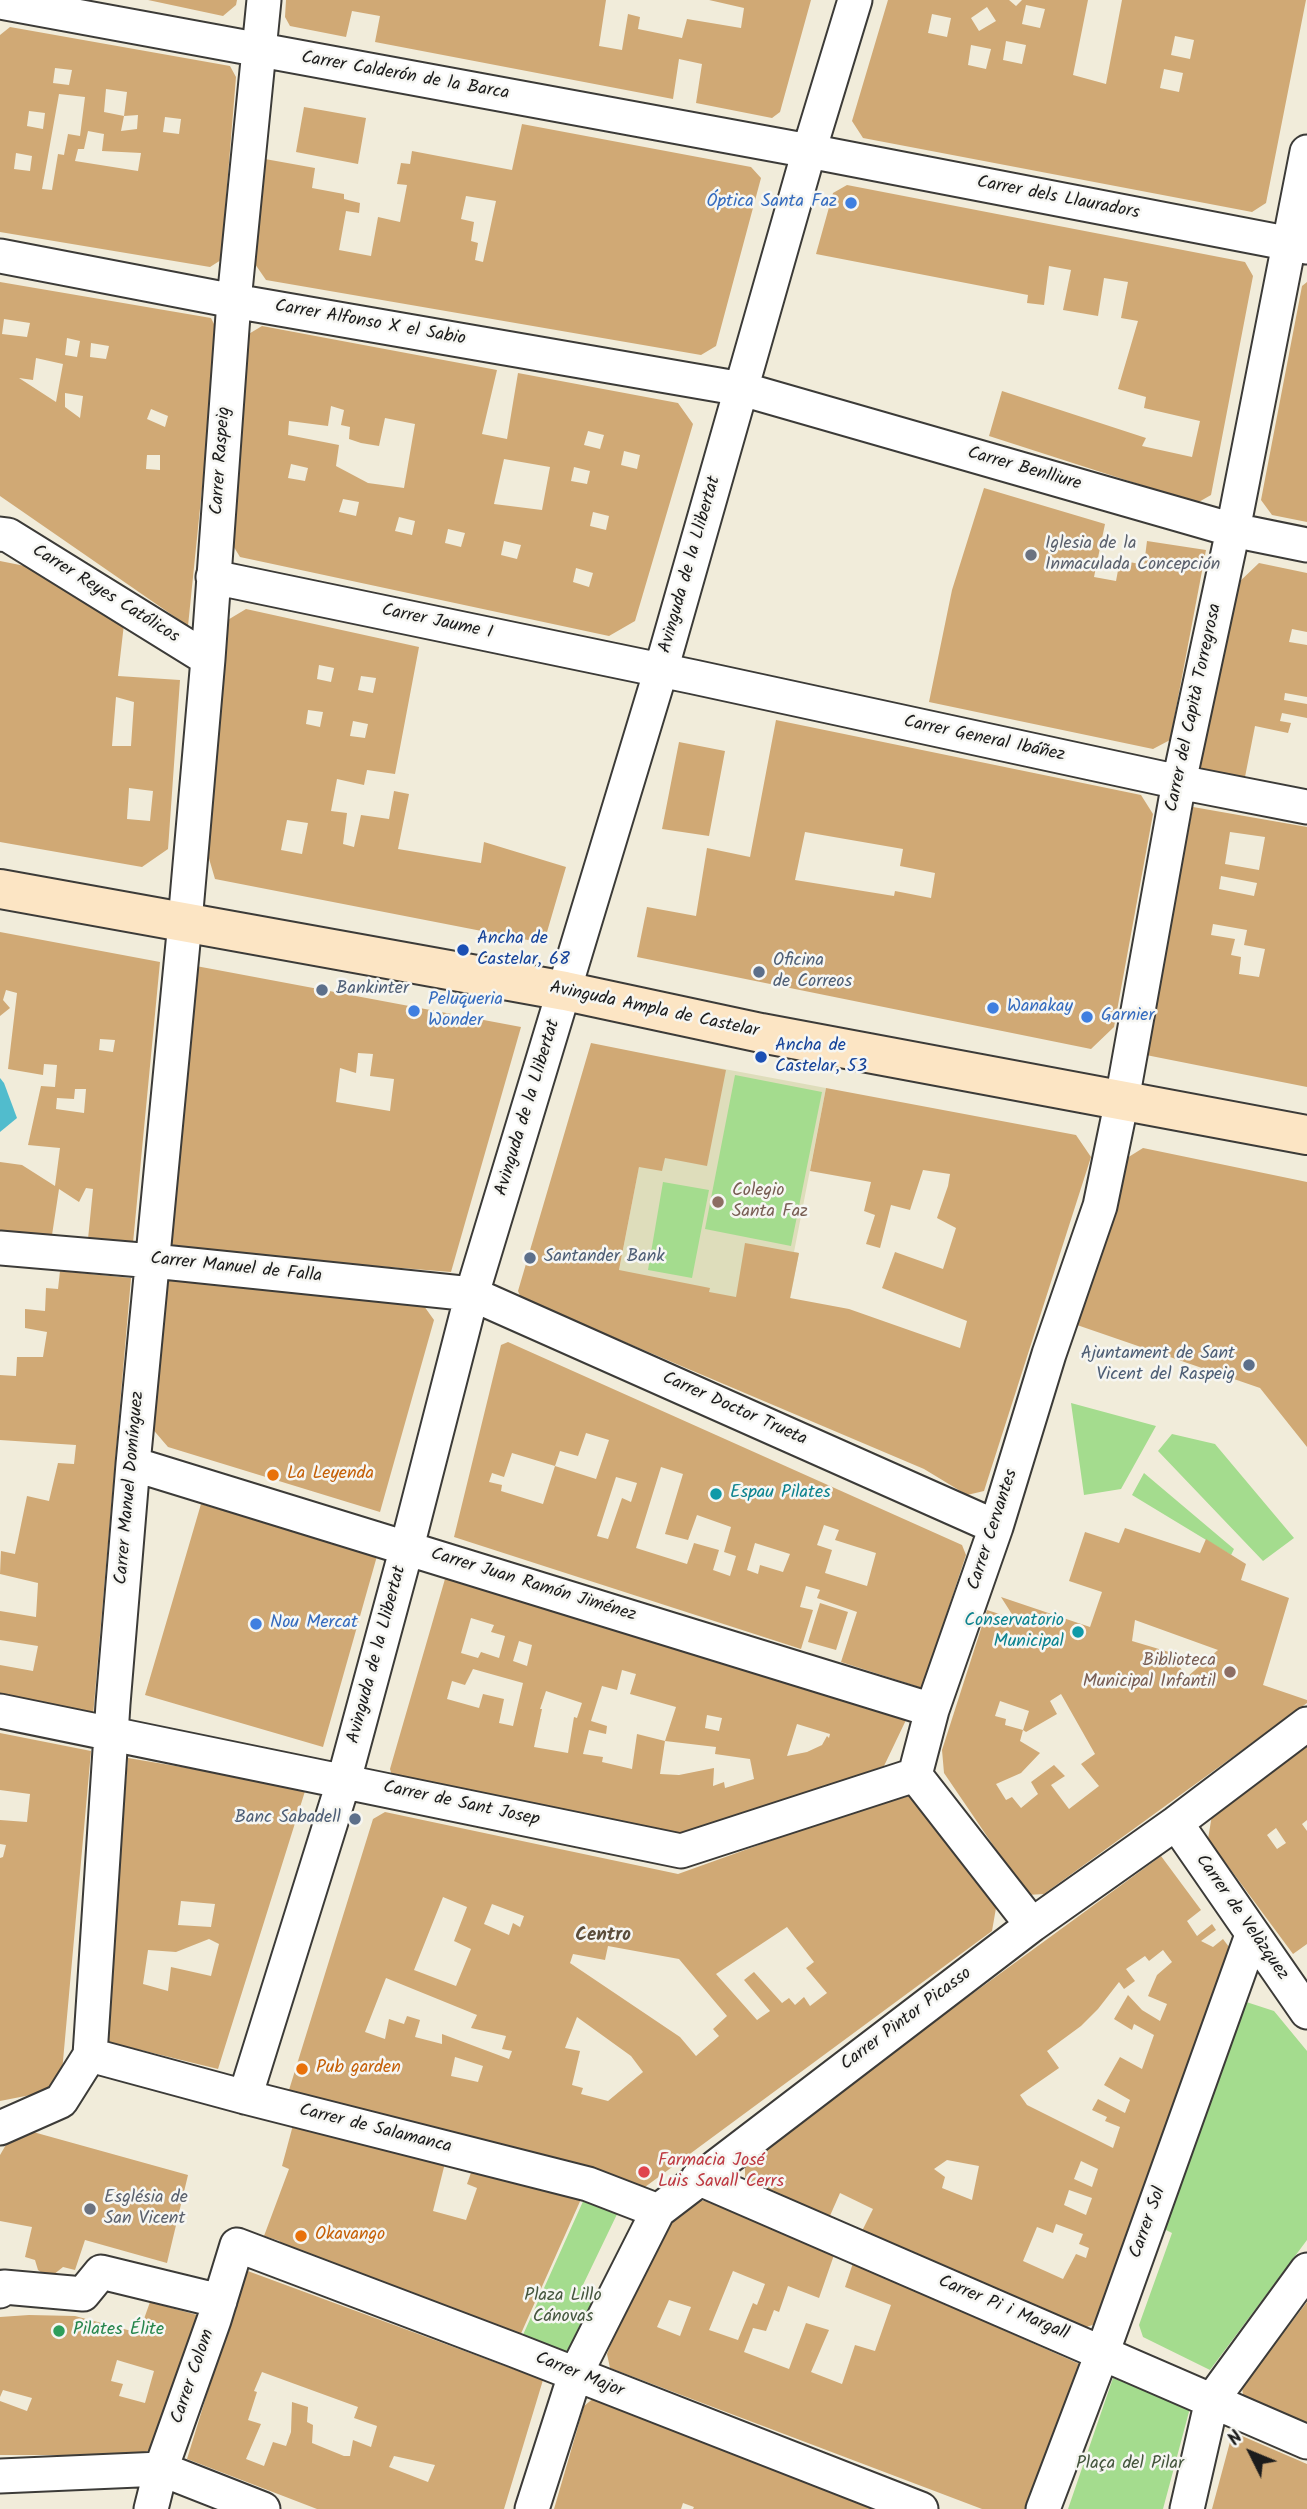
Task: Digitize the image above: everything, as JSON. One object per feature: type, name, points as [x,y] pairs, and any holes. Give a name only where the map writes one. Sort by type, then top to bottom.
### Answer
[{"type":"main road","name":"Avinguda Ampla de Castelar","points":[[0,889],[565,991],[761,1033],[1307,1135]]},
{"type":"street","name":"Carrer Raspeig","points":[[185,922],[208,659],[234,301],[264,0]]},
{"type":"street","name":"Avinguda de la Llibertat","points":[[245,2097],[344,1780],[472,1294],[661,670],[809,151],[855,0]]},
{"type":"street","name":"Carrer Calderón de la Barca","points":[[0,2],[809,151]]},
{"type":"street","name":"Carrer dels Llauradors","points":[[809,151],[1298,246]]},
{"type":"street","name":"Carrer del Capità Torregrosa","points":[[1122,1100],[1179,782],[1298,246],[1307,152]]},
{"type":"street","name":"Carrer Alfonso X el Sabio","points":[[0,256],[234,301],[742,389]]},
{"type":"street","name":"Carrer Benlliure","points":[[742,389],[1233,530],[1307,545]]},
{"type":"street","name":"Carrer Reyes Católicos","points":[[0,534],[8,536],[208,659]]},
{"type":"street","name":"Carrer Jaume I","points":[[213,577],[661,670]]},
{"type":"street","name":"Carrer General Ibáñez","points":[[661,670],[1307,807]]},
{"type":"street","name":"Carrer Manuel Domínguez","points":[[90,2055],[111,1733],[133,1464],[185,922]]},
{"type":"street","name":"Carrer Cervantes","points":[[915,1775],[932,1710],[996,1527],[1049,1354],[1100,1206],[1122,1100]]},
{"type":"street","name":"Carrer Manuel de Falla","points":[[0,1248],[472,1294]]},
{"type":"street","name":"Carrer Doctor Trueta","points":[[472,1294],[996,1527]]},
{"type":"street","name":"Carrer Juan Ramón Jiménez","points":[[133,1464],[932,1710]]},
{"type":"street","name":"Carrer de Sant Josep","points":[[0,1711],[681,1851],[915,1775]]},
{"type":"street","name":"Carrer Pintor Picasso","points":[[532,2509],[575,2375],[658,2211],[1032,1925],[1176,1823],[1307,1724]]},
{"type":"street","points":[[915,1775],[1032,1925]]},
{"type":"street","name":"Carrer de Velàzquez","points":[[1176,1823],[1307,2012]]},
{"type":"street","name":"Carrer Sol","points":[[1043,2509],[1103,2351],[1252,1935]]},
{"type":"street","points":[[0,2127],[61,2101],[90,2055]]},
{"type":"street","name":"Carrer de Salamanca","points":[[90,2055],[588,2184],[658,2211]]},
{"type":"street","name":"Carrer Pi i Margall","points":[[698,2178],[1103,2351],[1307,2442]]},
{"type":"street","name":"Carrer Major","points":[[237,2245],[920,2509]]},
{"type":"street","name":"Carrer Colom","points":[[151,2509],[161,2469],[237,2245]]},
{"type":"street","points":[[1187,2509],[1212,2400],[1307,2270]]},
{"type":"street","points":[[0,2291],[4,2287],[83,2294],[101,2272],[220,2301]]},
{"type":"street","points":[[0,2476],[161,2469],[263,2509]]},
{"type":"shaded area","name":"Colegio Santa Faz","points":[[660,1057],[826,1088],[794,1252],[799,1253],[770,1403],[607,1333]]},
{"type":"green space","points":[[735,1075],[822,1092],[791,1246],[705,1229]]},
{"type":"green space","points":[[663,1182],[709,1190],[692,1278],[648,1270]]},
{"type":"green space","points":[[1071,1403],[1156,1426],[1121,1489],[1084,1495]]},
{"type":"green space","points":[[1172,1434],[1215,1444],[1294,1538],[1263,1561],[1158,1451]]},
{"type":"green space","points":[[1144,1473],[1234,1549],[1231,1555],[1132,1495]]},
{"type":"green space","points":[[1234,1998],[1274,2011],[1307,2051],[1307,2240],[1210,2370],[1143,2337],[1139,2325],[1172,2233],[1154,2224]]},
{"type":"green space","name":"Plaza Lillo Cánovas","points":[[585,2197],[620,2208],[582,2287],[601,2292],[568,2354],[522,2337]]},
{"type":"green space","name":"Plaça del Pilar","points":[[1113,2378],[1190,2408],[1163,2509],[1068,2509]]},
{"type":"water","points":[[0,1078],[17,1118],[0,1132]]},
{"type":"building","points":[[148,0],[237,0],[236,5],[223,16]]},
{"type":"building","points":[[286,0],[606,0],[599,46],[622,50],[628,14],[640,17],[638,29],[682,38],[687,19],[741,28],[744,8],[709,0],[811,0],[780,112],[772,118],[696,103],[702,64],[679,59],[673,99],[375,42],[380,16],[352,11],[346,37],[290,26],[285,17]]},
{"type":"building","points":[[888,0],[1009,0],[1016,6],[1022,0],[1088,0],[1073,75],[1106,84],[1122,0],[1306,0],[1266,203],[1252,212],[863,138],[852,121]],"holes":[[[1026,5],[1045,9],[1040,28],[1022,24]],[[987,7],[996,21],[979,31],[971,18]],[[932,14],[951,18],[947,37],[928,33]],[[1175,36],[1194,40],[1190,59],[1171,55]],[[1006,41],[1026,45],[1022,64],[1003,60]],[[971,45],[991,49],[986,69],[968,65]],[[1164,69],[1183,73],[1179,92],[1160,88]]]},
{"type":"building","points":[[10,27],[230,66],[236,77],[221,260],[210,267],[0,232],[0,35]],"holes":[[[55,68],[72,70],[69,85],[53,83]],[[106,89],[127,92],[124,116],[104,112]],[[59,94],[85,97],[80,136],[68,134],[64,155],[58,154],[52,190],[42,189]],[[29,111],[45,113],[43,129],[27,126]],[[138,115],[137,129],[121,131],[124,116]],[[165,117],[181,119],[179,134],[163,132]],[[88,131],[104,134],[102,151],[141,153],[138,171],[75,161],[78,149],[84,149]],[[16,153],[32,156],[30,171],[14,169]]]},
{"type":"building","points":[[304,107],[366,118],[358,164],[296,152]]},
{"type":"building","points":[[522,124],[751,167],[761,178],[716,346],[701,355],[266,280],[255,264],[265,159],[315,168],[312,188],[344,194],[344,199],[360,203],[359,213],[346,211],[339,250],[371,256],[378,217],[400,222],[407,185],[397,184],[401,163],[410,164],[412,151],[512,170]],"holes":[[[466,196],[496,201],[483,262],[475,260],[478,243],[471,241],[474,222],[461,219]]]},
{"type":"building","points":[[847,185],[1245,262],[1253,276],[1211,495],[1197,503],[989,436],[1002,391],[1146,438],[1142,446],[1192,457],[1200,421],[1144,408],[1146,397],[1118,389],[1138,321],[1121,318],[1128,282],[1104,278],[1098,316],[1063,310],[1071,270],[1049,266],[1044,305],[1027,303],[1028,295],[816,254],[833,193]]},
{"type":"building","points":[[0,282],[211,318],[218,332],[188,626],[0,496]],"holes":[[[4,319],[30,323],[27,337],[2,334]],[[67,338],[80,341],[77,357],[65,355]],[[91,343],[109,346],[106,359],[90,357]],[[36,358],[63,364],[56,402],[19,378],[33,380]],[[65,393],[83,396],[80,418],[65,407]],[[151,409],[168,416],[165,427],[147,419]],[[147,455],[160,455],[160,470],[146,469]]]},
{"type":"building","points":[[1307,282],[1307,522],[1272,515],[1261,500],[1302,286]]},
{"type":"building","points":[[262,326],[497,370],[482,434],[507,439],[518,373],[678,403],[693,424],[635,621],[609,636],[240,557],[232,544],[247,335]],"holes":[[[331,406],[344,410],[341,425],[350,427],[349,439],[379,446],[385,418],[415,424],[404,488],[368,483],[336,466],[339,445],[288,435],[289,421],[328,426]],[[588,431],[604,435],[600,449],[584,445]],[[624,451],[640,455],[637,469],[621,465]],[[504,459],[550,467],[542,510],[494,504]],[[291,464],[308,468],[305,481],[288,478]],[[574,467],[590,471],[587,484],[571,481]],[[343,499],[359,502],[356,516],[339,512]],[[593,512],[609,516],[606,530],[590,526]],[[399,517],[415,521],[412,535],[395,531]],[[448,529],[465,533],[461,547],[445,543]],[[504,541],[521,545],[517,559],[501,555]],[[576,568],[593,573],[589,587],[573,582]]]},
{"type":"building","points":[[984,488],[1105,524],[1094,577],[1116,581],[1120,560],[1144,565],[1147,541],[1206,550],[1170,740],[1153,749],[929,702],[952,590]]},
{"type":"building","points":[[0,561],[40,569],[124,624],[118,676],[180,680],[168,849],[142,867],[0,842]],"holes":[[[116,697],[134,702],[131,746],[112,746]],[[129,788],[153,791],[150,821],[127,819]]]},
{"type":"building","points":[[1259,563],[1307,573],[1307,632],[1292,629],[1289,642],[1307,645],[1307,697],[1285,693],[1284,700],[1307,704],[1307,718],[1282,713],[1280,721],[1291,723],[1288,733],[1255,726],[1245,777],[1200,769],[1236,585]]},
{"type":"building","points":[[246,609],[419,647],[395,774],[367,770],[364,785],[337,779],[331,811],[347,813],[343,844],[354,847],[361,815],[389,819],[394,791],[409,794],[398,849],[481,863],[484,842],[566,867],[547,932],[533,941],[215,879],[205,845],[226,621]],"holes":[[[319,665],[334,668],[331,682],[317,679]],[[361,676],[376,678],[373,693],[358,690]],[[308,710],[323,712],[320,727],[306,724]],[[353,721],[368,724],[365,738],[350,736]],[[287,820],[308,823],[302,854],[281,850]]]},
{"type":"building","points":[[776,720],[1141,795],[1153,814],[1114,1027],[1091,1049],[637,957],[647,907],[696,916],[707,848],[750,857]],"holes":[[[805,832],[903,849],[900,866],[935,873],[931,898],[895,891],[894,896],[795,880]]]},
{"type":"building","points":[[679,742],[725,751],[709,836],[662,829]]},
{"type":"building","points":[[1193,807],[1307,827],[1307,1087],[1146,1055]],"holes":[[[1230,832],[1265,837],[1259,870],[1225,864]],[[1221,876],[1257,883],[1254,896],[1219,889]],[[1213,924],[1247,930],[1244,945],[1265,949],[1259,977],[1239,974],[1241,957],[1231,955],[1235,939],[1211,935]]]},
{"type":"building","points":[[0,932],[160,962],[133,1243],[88,1239],[93,1189],[86,1188],[79,1202],[59,1189],[52,1235],[0,1230],[0,1162],[22,1165],[55,1186],[60,1148],[28,1145],[41,1086],[55,1087],[57,1065],[44,1064],[43,1075],[8,1069],[17,993],[6,990],[3,1000],[10,1008],[0,1016]],"holes":[[[100,1039],[115,1040],[113,1052],[99,1050]],[[75,1089],[86,1089],[84,1113],[56,1109],[57,1098],[74,1099]]]},
{"type":"building","points":[[196,966],[521,1027],[451,1272],[177,1250],[168,1241]],"holes":[[[358,1053],[373,1054],[370,1076],[394,1079],[390,1111],[336,1102],[340,1068],[356,1073]]]},
{"type":"building","points":[[591,1043],[726,1070],[707,1166],[665,1158],[662,1171],[639,1167],[619,1270],[710,1288],[709,1292],[736,1297],[745,1243],[799,1253],[790,1298],[849,1309],[960,1348],[967,1321],[882,1288],[895,1252],[943,1269],[956,1228],[937,1218],[950,1174],[923,1170],[910,1210],[891,1205],[880,1248],[866,1244],[875,1215],[864,1211],[871,1182],[810,1171],[826,1088],[1076,1135],[1091,1157],[984,1491],[967,1495],[924,1469],[521,1298],[518,1291]]},
{"type":"building","points":[[1143,1148],[1307,1182],[1307,1447],[1260,1388],[1077,1325],[1114,1215],[1127,1158]]},
{"type":"building","points":[[60,1271],[131,1278],[93,1716],[0,1698],[0,1665],[33,1671],[38,1646],[0,1640],[0,1611],[36,1617],[38,1583],[0,1574],[1,1551],[15,1554],[27,1496],[49,1501],[58,1463],[74,1464],[76,1445],[0,1440],[0,1375],[16,1376],[17,1357],[43,1357],[47,1332],[25,1328],[25,1309],[45,1311],[46,1288],[58,1289]]},
{"type":"building","points":[[165,1279],[424,1306],[434,1320],[380,1512],[168,1447],[150,1426]]},
{"type":"building","points":[[508,1342],[962,1545],[966,1555],[922,1688],[841,1662],[857,1612],[817,1598],[820,1590],[806,1586],[800,1607],[813,1610],[801,1649],[454,1537],[501,1345]],"holes":[[[586,1433],[609,1440],[596,1479],[555,1466],[560,1451],[578,1456]],[[512,1453],[555,1466],[543,1504],[501,1491],[502,1485],[489,1482],[492,1473],[504,1477]],[[661,1467],[683,1474],[665,1534],[688,1540],[697,1515],[731,1527],[724,1552],[736,1556],[730,1576],[713,1570],[719,1550],[694,1543],[687,1564],[636,1548]],[[616,1477],[637,1483],[631,1502],[622,1498],[608,1539],[597,1536]],[[824,1525],[839,1530],[835,1540],[876,1553],[867,1586],[825,1573],[832,1550],[817,1545]],[[755,1543],[790,1554],[783,1572],[760,1565],[758,1574],[747,1570]]]},
{"type":"building","name":"Nou Mercat","points":[[201,1504],[377,1556],[323,1747],[145,1695]]},
{"type":"building","points":[[1125,1528],[1200,1553],[1206,1539],[1246,1564],[1241,1580],[1289,1598],[1263,1685],[1307,1700],[1307,1703],[1044,1894],[1027,1895],[944,1773],[942,1750],[987,1610],[1015,1619],[1001,1597],[1090,1627],[1102,1592],[1069,1581],[1085,1532],[1119,1543]],"holes":[[[1135,1620],[1218,1650],[1187,1677],[1169,1652],[1132,1641]],[[1061,1694],[1095,1754],[1081,1764],[1099,1786],[1069,1809],[1051,1785],[1065,1776],[1054,1765],[1031,1782],[1038,1794],[1021,1808],[1012,1797],[1006,1800],[996,1784],[1021,1773],[1040,1753],[1020,1741],[1023,1730],[1026,1732],[1057,1714],[1050,1701]],[[1000,1701],[1029,1711],[1023,1730],[1005,1725],[1006,1719],[995,1716]]]},
{"type":"building","points":[[447,1572],[906,1720],[884,1766],[674,1838],[393,1779],[390,1769]],"holes":[[[471,1618],[494,1625],[491,1632],[505,1636],[499,1658],[481,1652],[478,1658],[461,1653]],[[519,1641],[532,1645],[527,1666],[513,1661]],[[473,1669],[523,1683],[513,1726],[499,1723],[504,1699],[483,1694],[479,1708],[447,1699],[452,1681],[465,1685]],[[622,1670],[636,1674],[630,1694],[676,1707],[665,1741],[637,1734],[632,1769],[602,1762],[603,1757],[583,1754],[589,1730],[606,1734],[607,1726],[591,1721],[602,1686],[617,1690]],[[546,1691],[582,1703],[577,1718],[574,1717],[568,1753],[534,1747]],[[707,1715],[722,1718],[719,1731],[705,1728]],[[797,1724],[830,1734],[822,1745],[807,1752],[787,1756]],[[665,1741],[716,1747],[715,1754],[750,1759],[754,1779],[725,1788],[724,1782],[713,1786],[714,1768],[679,1775],[660,1774]]]},
{"type":"building","points":[[820,1603],[848,1612],[836,1650],[808,1642]]},
{"type":"building","points":[[0,1733],[91,1751],[61,2083],[51,2091],[0,2101],[0,1858],[3,1857],[6,1845],[0,1844],[0,1820],[27,1822],[30,1794],[0,1790]]},
{"type":"building","points":[[1307,1746],[1307,1820],[1302,1824],[1307,1831],[1307,1944],[1293,1954],[1208,1839],[1212,1815]],"holes":[[[1276,1828],[1286,1843],[1277,1849],[1267,1835]]]},
{"type":"building","points":[[128,1758],[306,1788],[218,2069],[104,2041]],"holes":[[[181,1901],[215,1904],[211,1927],[178,1925]],[[209,1939],[219,1944],[211,1976],[171,1967],[168,1991],[143,1984],[148,1950],[176,1952]]]},
{"type":"building","points":[[909,1796],[936,1821],[996,1908],[992,1931],[645,2187],[289,2090],[373,1819],[385,1812],[678,1874],[837,1817]],"holes":[[[443,1897],[467,1907],[454,1941],[471,1949],[456,1986],[414,1970]],[[492,1904],[524,1916],[520,1927],[513,1923],[509,1935],[484,1924]],[[787,1927],[814,1962],[806,1968],[827,1993],[810,2006],[804,1997],[795,2005],[789,1998],[782,2003],[754,1972],[744,1980],[770,2011],[757,2020],[716,1974]],[[608,1946],[679,1959],[727,2016],[713,2029],[719,2036],[696,2056],[680,2037],[570,1963],[573,1954],[605,1960]],[[386,1978],[477,2015],[471,2028],[506,2036],[502,2049],[512,2051],[509,2059],[442,2034],[442,2044],[415,2037],[420,2020],[407,2016],[404,2024],[389,2019],[385,2039],[365,2032]],[[577,2017],[631,2056],[643,2072],[608,2101],[581,2094],[583,2088],[572,2085],[580,2051],[565,2048]],[[455,2057],[483,2066],[478,2082],[451,2076]]]},
{"type":"building","points":[[1161,1856],[1201,1910],[1187,1921],[1197,1936],[1212,1924],[1216,1930],[1201,1941],[1213,1947],[1223,1939],[1235,1955],[1098,2323],[1081,2329],[861,2233],[873,2209],[840,2193],[829,2218],[745,2182],[745,2160]],"holes":[[[1163,1950],[1172,1962],[1157,1975],[1148,1996],[1167,2004],[1160,2021],[1142,2010],[1128,1995],[1114,2019],[1132,2030],[1134,2024],[1154,2035],[1142,2069],[1120,2057],[1104,2085],[1130,2100],[1125,2113],[1098,2099],[1092,2110],[1107,2117],[1105,2121],[1120,2127],[1113,2148],[1027,2105],[1020,2095],[1059,2068],[1047,2051],[1081,2026],[1119,1982],[1124,1989],[1135,1981],[1126,1969],[1145,1956],[1149,1961]],[[947,2160],[979,2166],[972,2200],[942,2188],[945,2177],[934,2169]],[[1081,2161],[1098,2169],[1092,2187],[1074,2179]],[[1069,2190],[1092,2198],[1086,2215],[1064,2205]],[[1056,2224],[1083,2234],[1079,2244],[1089,2248],[1086,2258],[1076,2254],[1063,2279],[1023,2261],[1037,2227],[1053,2233]]]},
{"type":"building","points":[[293,2125],[445,2163],[433,2211],[466,2220],[477,2188],[467,2184],[472,2170],[582,2197],[519,2338],[279,2246],[280,2241],[264,2236],[289,2169],[282,2166]]},
{"type":"building","name":"Església de San Vicent","points":[[26,2130],[188,2175],[167,2263],[85,2240],[75,2270],[63,2267],[53,2275],[38,2270],[35,2260],[25,2257],[32,2227],[0,2221],[0,2155],[7,2143]]},
{"type":"building","points":[[710,2200],[834,2255],[819,2298],[788,2286],[779,2312],[774,2310],[766,2331],[753,2328],[744,2352],[789,2369],[806,2323],[829,2330],[811,2372],[842,2384],[855,2345],[875,2351],[891,2305],[845,2287],[853,2263],[1084,2366],[1028,2509],[982,2509],[610,2368],[607,2354],[658,2224],[689,2202]],"holes":[[[733,2271],[765,2284],[757,2305],[753,2303],[738,2340],[709,2330]],[[669,2300],[691,2307],[680,2336],[657,2327]]]},
{"type":"building","points":[[245,2270],[543,2380],[504,2509],[317,2509],[187,2459]],"holes":[[[262,2372],[358,2407],[354,2418],[377,2426],[371,2447],[353,2440],[350,2456],[344,2456],[312,2443],[313,2425],[307,2422],[308,2407],[292,2402],[291,2432],[286,2446],[273,2442],[264,2466],[246,2459],[261,2424],[248,2420],[257,2392],[254,2391]],[[394,2456],[435,2465],[428,2482],[389,2467]]]},
{"type":"building","points":[[150,2302],[197,2315],[160,2444],[140,2455],[0,2455],[0,2401],[27,2411],[32,2398],[3,2390],[0,2397],[0,2317],[75,2316],[139,2333]],"holes":[[[117,2360],[154,2371],[145,2403],[119,2396],[123,2384],[111,2381]]]},
{"type":"building","points":[[1307,2302],[1307,2424],[1243,2395],[1242,2387]]},
{"type":"building","points":[[595,2397],[880,2509],[693,2509],[694,2507],[683,2503],[681,2509],[554,2509],[584,2406]]},
{"type":"building","points":[[1242,2436],[1307,2464],[1307,2509],[1212,2509],[1230,2442]]},
{"type":"place","name":"Óptica Santa Faz","points":[[851,203]]},
{"type":"place","name":"Iglesia de la Inmaculada Concepción","points":[[1031,555]]},
{"type":"place","name":"Ancha de Castelar, 68","points":[[463,950]]},
{"type":"place","name":"Oficina de Correos","points":[[759,972]]},
{"type":"place","name":"Bankinter","points":[[322,990]]},
{"type":"place","name":"Wanakay","points":[[993,1008]]},
{"type":"place","name":"Peluqueria Wonder","points":[[414,1011]]},
{"type":"place","name":"Garnier","points":[[1087,1017]]},
{"type":"place","name":"Ancha de Castelar, 53","points":[[761,1057]]},
{"type":"place","name":"Colegio Santa Faz","points":[[718,1202]]},
{"type":"place","name":"Santander Bank","points":[[530,1258]]},
{"type":"place","name":"Ajuntament de Sant Vicent del Raspeig","points":[[1249,1365]]},
{"type":"place","name":"La Leyenda","points":[[273,1475]]},
{"type":"place","name":"Espau Pilates","points":[[716,1494]]},
{"type":"place","name":"Nou Mercat","points":[[256,1624]]},
{"type":"place","name":"Conservatorio Municipal","points":[[1078,1632]]},
{"type":"place","name":"Biblioteca Municipal Infantil","points":[[1230,1672]]},
{"type":"place","name":"Banc Sabadell","points":[[355,1819]]},
{"type":"place","name":"Pub garden","points":[[302,2069]]},
{"type":"place","name":"Farmacia José Luis Savall Cerrs","points":[[644,2172]]},
{"type":"place","name":"Església de San Vicent","points":[[90,2209]]},
{"type":"place","name":"Okavango","points":[[301,2236]]},
{"type":"place","name":"Pilates Élite","points":[[59,2331]]},
{"type":"district","name":"Centro","points":[[603,1937]]}]
